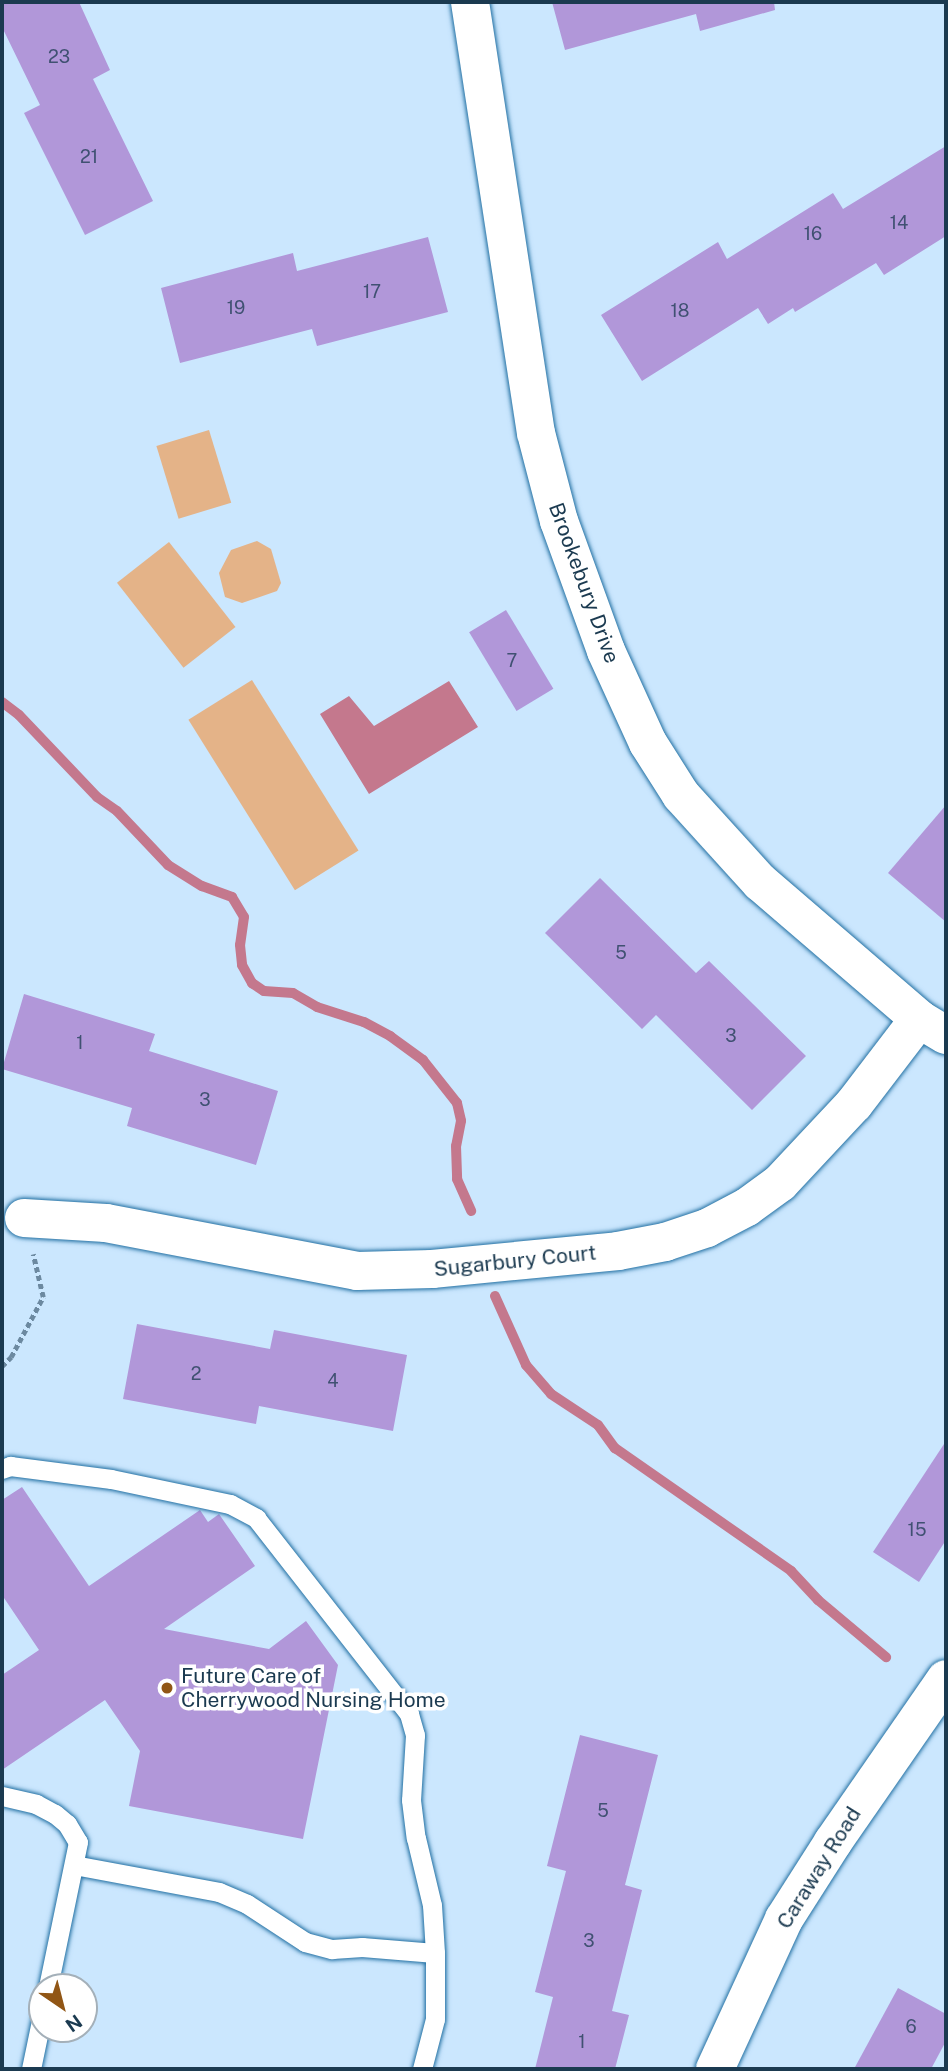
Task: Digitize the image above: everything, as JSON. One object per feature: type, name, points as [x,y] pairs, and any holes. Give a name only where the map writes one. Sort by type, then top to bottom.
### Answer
[{"type":"street","name":"Brookebury Drive","points":[[470,2],[536,433],[559,521],[606,651],[648,743],[681,795],[706,824],[760,882],[933,1027]]},
{"type":"street","name":"Sugarbury Court","points":[[24,1218],[106,1223],[357,1271],[432,1269],[618,1251],[665,1242],[727,1217],[780,1183],[854,1104],[933,1027]]},
{"type":"street","name":"Caraway Road","points":[[715,2069],[784,1919],[833,1842],[946,1679]]},
{"type":"lane","points":[[2,1469],[10,1466],[111,1479],[230,1504],[256,1518],[409,1714],[415,1735],[411,1800],[432,1905],[435,1952],[435,2019],[422,2069]]},
{"type":"lane","points":[[2,1796],[36,1804],[67,1824],[78,1842],[51,1973]]},
{"type":"lane","points":[[74,1865],[219,1892],[247,1904],[305,1942],[332,1949],[362,1947],[435,1952]]},
{"type":"lane","points":[[31,2069],[36,2043]]},
{"type":"path","points":[[2,1366],[11,1357],[43,1297],[24,1218]]},
{"type":"shaded area","points":[[209,430],[231,503],[179,519],[156,446]]},
{"type":"shaded area","points":[[257,541],[271,549],[281,583],[277,591],[242,603],[225,597],[219,573],[231,550]]},
{"type":"shaded area","points":[[169,542],[235,627],[183,668],[117,583]]},
{"type":"shaded area","points":[[252,680],[359,850],[295,890],[188,720]]},
{"type":"shaded area","points":[[449,681],[478,727],[369,794],[320,714],[349,696],[374,726]]},
{"type":"building","points":[[2,2],[79,2],[110,70],[93,79],[153,201],[85,235],[24,113],[40,105],[2,27]]},
{"type":"building","points":[[552,2],[774,2],[775,10],[700,31],[696,14],[565,50]]},
{"type":"building","points":[[946,146],[946,236],[884,275],[876,263],[795,312],[793,308],[768,324],[758,308],[642,381],[601,315],[718,242],[727,259],[833,193],[843,209]]},
{"type":"building","points":[[428,237],[448,312],[317,346],[312,329],[180,363],[161,288],[293,253],[297,271]]},
{"type":"building","points":[[506,610],[553,689],[517,711],[469,632]]},
{"type":"building","points":[[946,805],[946,922],[888,873]]},
{"type":"building","points":[[600,878],[696,973],[709,961],[806,1056],[752,1110],[656,1015],[642,1029],[545,933]]},
{"type":"building","points":[[24,994],[155,1034],[149,1051],[278,1091],[256,1165],[127,1126],[132,1108],[2,1069]]},
{"type":"building","points":[[137,1324],[270,1349],[274,1330],[407,1355],[393,1431],[259,1406],[256,1424],[123,1399]]},
{"type":"building","points":[[946,1441],[946,1540],[919,1582],[873,1552]]},
{"type":"building","name":"Future Care of Cherrywood Nursing Home","points":[[22,1487],[89,1586],[200,1510],[208,1522],[219,1514],[255,1566],[164,1629],[269,1649],[306,1621],[338,1665],[303,1839],[129,1806],[140,1751],[105,1700],[2,1770],[2,1675],[39,1650],[2,1595],[2,1500]]},
{"type":"building","points":[[580,1735],[658,1755],[625,1885],[642,1890],[612,2011],[629,2015],[615,2069],[535,2069],[553,1997],[535,1992],[566,1871],[547,1866]]},
{"type":"building","points":[[898,1988],[946,2014],[946,2041],[931,2069],[854,2069]]},
{"type":"waterway","points":[[2,702],[19,715],[97,797],[117,811],[168,865],[202,886],[232,897],[244,917],[240,945],[242,965],[252,983],[264,991],[293,993],[317,1007],[364,1022],[390,1036],[423,1060],[457,1103],[461,1121],[456,1146],[457,1179],[471,1211]]},
{"type":"waterway","points":[[495,1296],[526,1365],[551,1394],[598,1425],[615,1448],[791,1571],[818,1600],[886,1657]]},
{"type":"place","name":"Future Care of Cherrywood Nursing Home","points":[[167,1688]]}]
